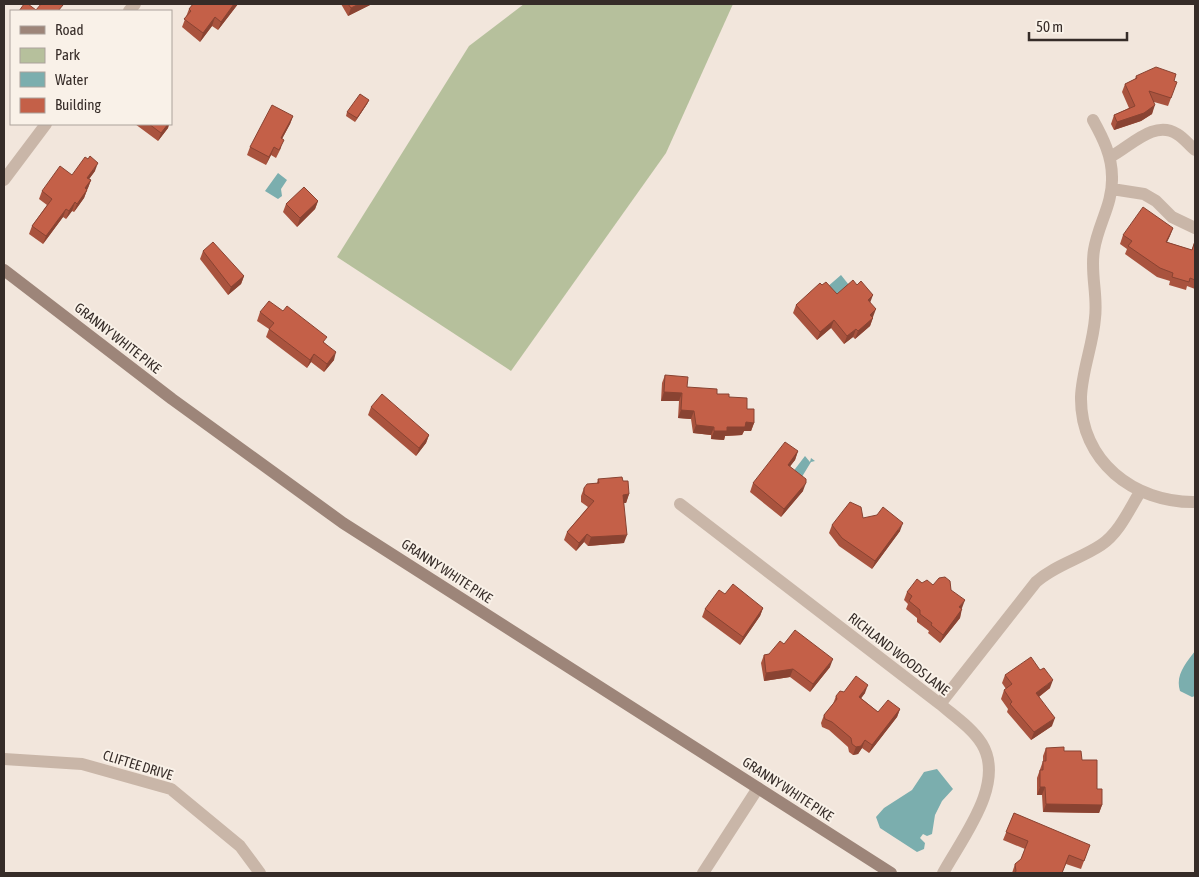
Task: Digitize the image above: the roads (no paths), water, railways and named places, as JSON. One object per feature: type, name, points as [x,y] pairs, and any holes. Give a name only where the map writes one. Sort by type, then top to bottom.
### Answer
[{"type":"main road","name":"GRANNY WHITE PIKE","points":[[4,270],[179,404],[343,523],[891,873]]},
{"type":"street","points":[[1093,120],[1110,157],[1112,189],[1108,212],[1094,250],[1095,319],[1082,385],[1081,404],[1088,435],[1100,457],[1118,477],[1140,492],[1170,501],[1195,502]]},
{"type":"street","points":[[4,180],[45,125]]},
{"type":"street","points":[[1110,157],[1158,129],[1167,129],[1176,133],[1195,150]]},
{"type":"street","points":[[1112,189],[1144,194],[1156,201],[1172,217],[1195,228]]},
{"type":"street","points":[[940,704],[1036,582],[1049,572],[1106,541],[1120,525],[1140,492]]},
{"type":"street","name":"RICHLAND WOODS LANE","points":[[680,504],[940,704],[978,739],[988,756],[990,775],[983,801],[942,873]]},
{"type":"street","name":"CLIFTEE DRIVE","points":[[4,760],[82,764],[171,789],[240,846],[260,873]]},
{"type":"street","points":[[703,873],[758,788]]},
{"type":"water","points":[[278,173],[287,180],[281,189],[282,196],[278,199],[265,191]]},
{"type":"water","points":[[841,275],[849,285],[835,297],[826,288]]},
{"type":"water","points":[[805,456],[810,462],[811,458],[815,461],[811,462],[800,480],[792,473]]},
{"type":"water","points":[[1195,651],[1195,696],[1192,697],[1180,691],[1179,680],[1182,670]]},
{"type":"water","points":[[937,769],[953,789],[942,801],[935,815],[932,834],[927,836],[923,834],[920,838],[925,843],[924,849],[917,852],[880,828],[876,817],[884,808],[912,790],[924,772]]}]
